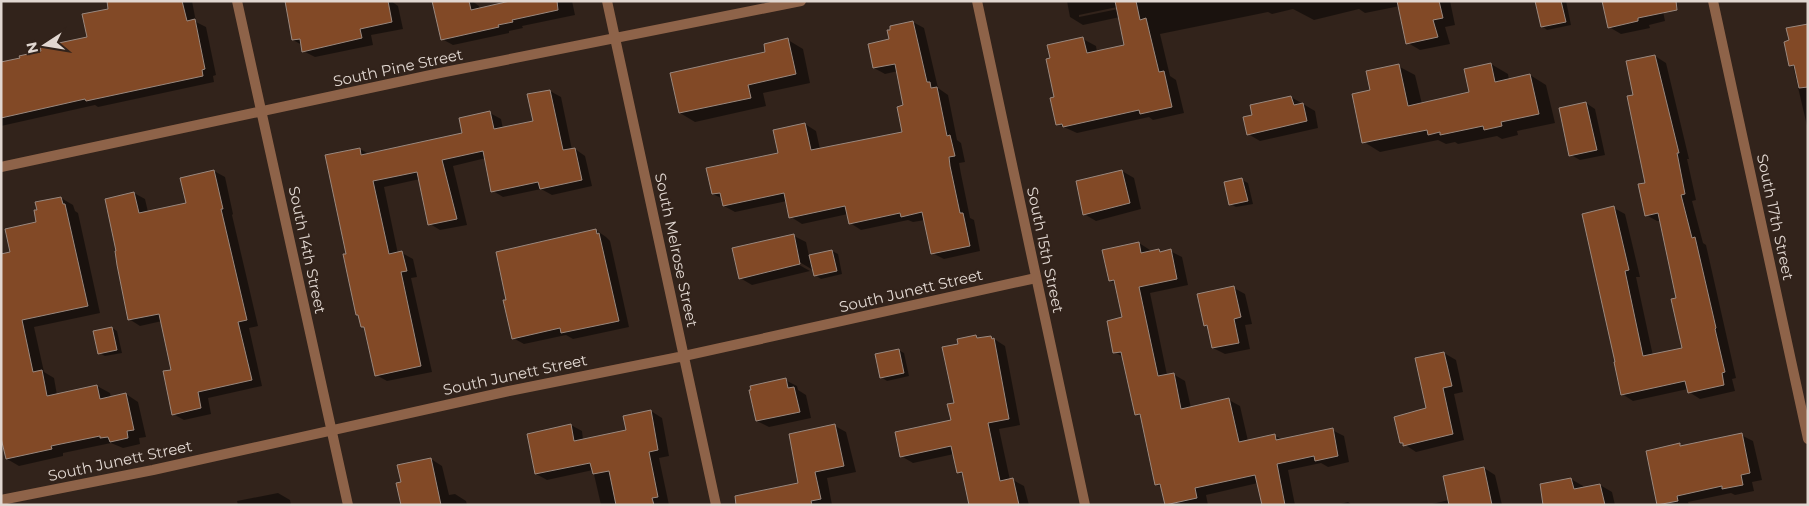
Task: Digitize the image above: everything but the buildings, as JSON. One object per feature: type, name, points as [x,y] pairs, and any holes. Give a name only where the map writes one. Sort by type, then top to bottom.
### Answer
[{"type":"street","name":"South 14th Street","points":[[238,1],[348,505]]},
{"type":"street","name":"South Melrose Street","points":[[607,1],[716,505]]},
{"type":"street","name":"South Pine Street","points":[[1,168],[440,74],[801,1]]},
{"type":"street","name":"South 15th Street","points":[[976,1],[1085,505]]},
{"type":"street","name":"South 17th Street","points":[[1713,1],[1808,439]]},
{"type":"street","name":"South Junett Street","points":[[1,500],[153,470],[509,391],[684,356],[1036,278]]}]
